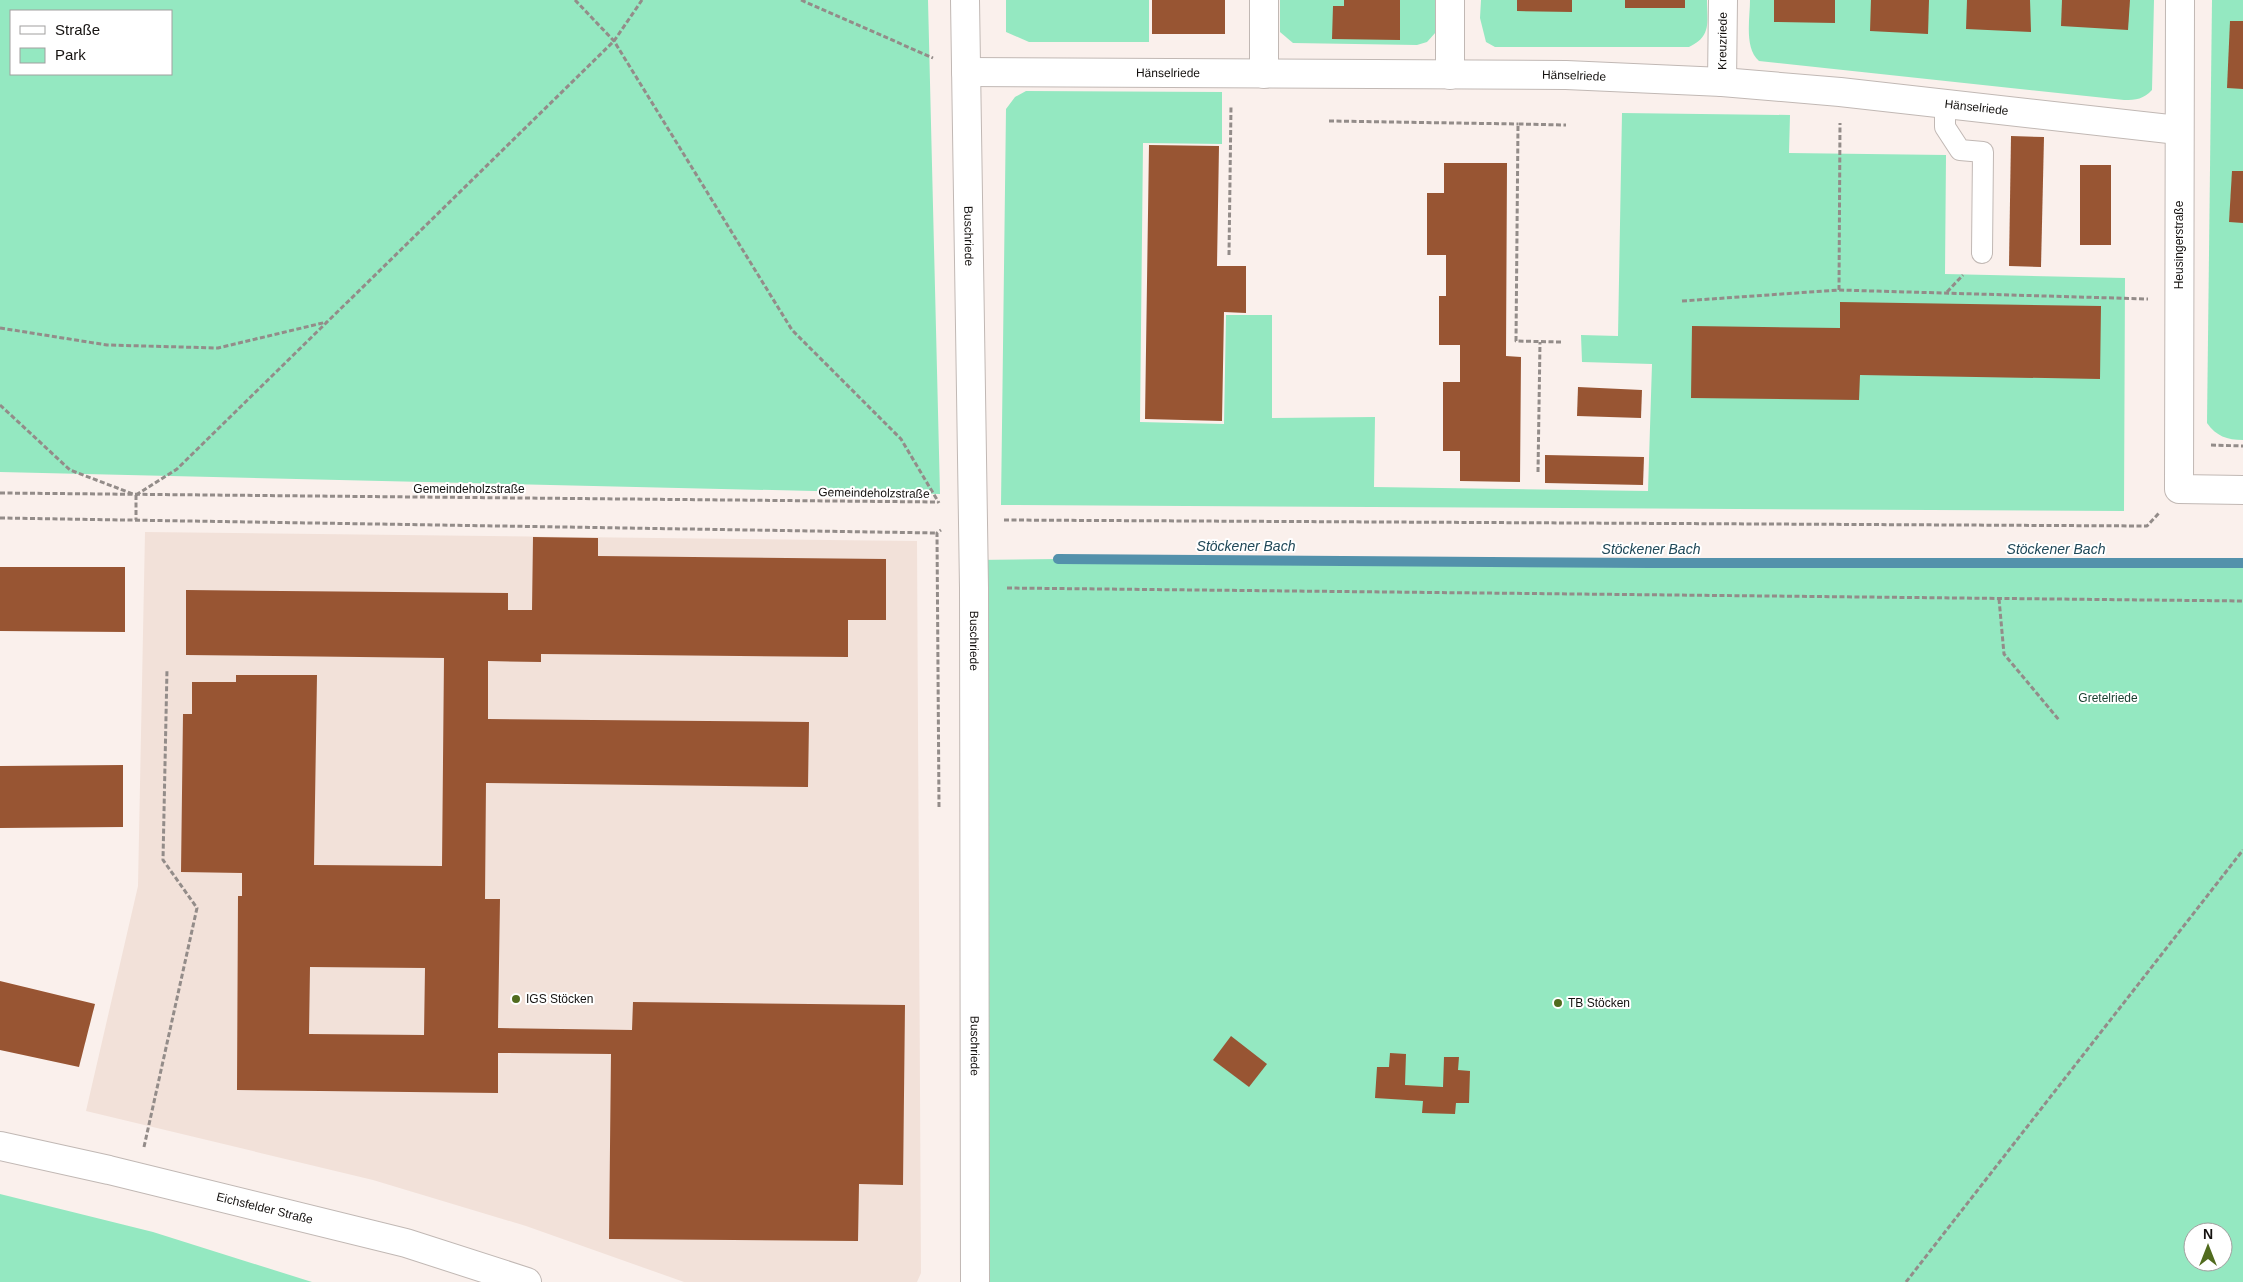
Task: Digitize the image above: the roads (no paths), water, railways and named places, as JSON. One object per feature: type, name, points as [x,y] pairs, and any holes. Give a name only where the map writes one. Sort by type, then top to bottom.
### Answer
[{"type":"street","name":"Buschriede","points":[[965,0],[974,588],[975,1282]]},
{"type":"street","points":[[1264,0],[1264,74]]},
{"type":"street","points":[[1450,0],[1450,75]]},
{"type":"street","name":"Kreuzriede","points":[[1722,82],[1723,0]]},
{"type":"street","name":"Heusingerstraße","points":[[2180,0],[2178,130],[2179,489],[2243,490]]},
{"type":"street","name":"Hänselriede","points":[[966,72],[1566,75],[1722,82],[1840,92],[2178,130]]},
{"type":"street","name":"Eichsfelder Straße","points":[[0,1146],[138,1177],[406,1243],[527,1282]]},
{"type":"lane","points":[[1945,104],[1945,127],[1960,150],[1983,152],[1982,253]]},
{"type":"waterway","name":"Stöckener Bach","points":[[1058,559],[1651,563],[2243,563]]},
{"type":"place","name":"IGS Stöcken","points":[[516,999]]},
{"type":"place","name":"TB Stöcken","points":[[1558,1003]]},
{"type":"park label","name":"Gretelriede","points":[[2108,698]]}]
